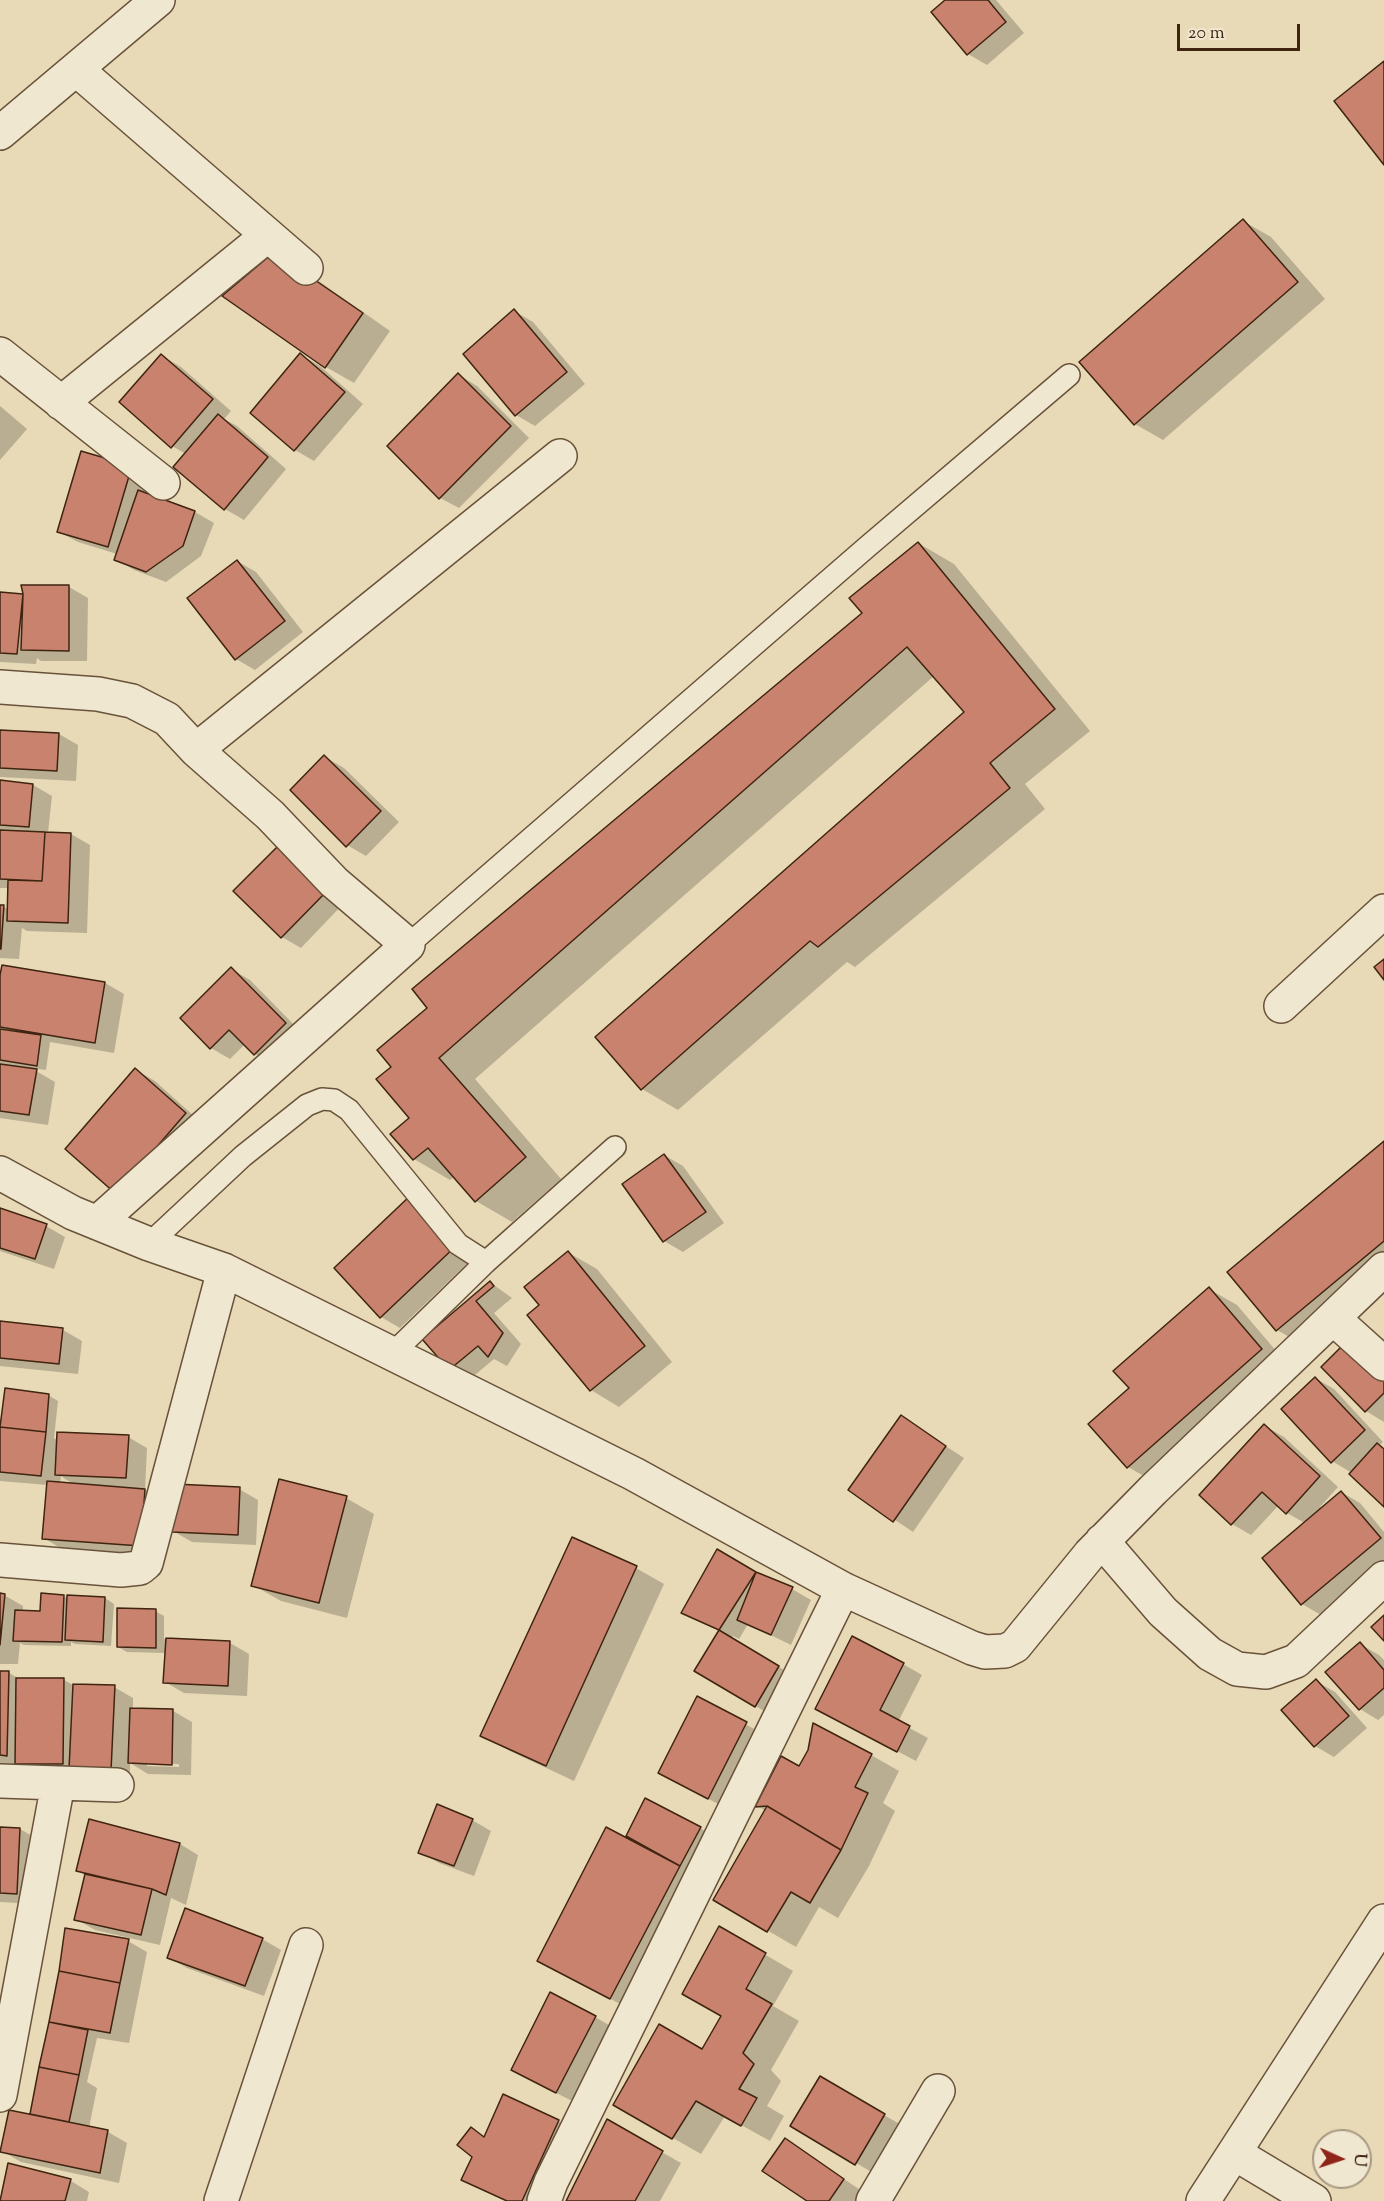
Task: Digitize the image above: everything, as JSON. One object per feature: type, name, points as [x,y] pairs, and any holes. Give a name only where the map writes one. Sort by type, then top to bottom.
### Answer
[{"type":"street","points":[[0,133],[158,0]]},
{"type":"street","points":[[76,69],[306,268]]},
{"type":"street","points":[[61,403],[268,235]]},
{"type":"street","points":[[0,354],[163,483]]},
{"type":"street","points":[[196,750],[560,456]]},
{"type":"street","points":[[0,687],[98,694],[132,701],[167,719],[196,750],[270,814],[334,882],[408,945],[97,1223]]},
{"type":"street","points":[[1281,1005],[1384,912]]},
{"type":"street","points":[[0,1173],[73,1213],[149,1244],[224,1270],[634,1474],[843,1589],[985,1652],[1005,1652],[1015,1647],[1102,1541],[1384,1269]]},
{"type":"street","points":[[0,1560],[121,1570],[140,1568],[146,1563],[224,1270]]},
{"type":"street","points":[[1333,1318],[1384,1364]]},
{"type":"street","points":[[1102,1541],[1163,1612],[1210,1654],[1237,1669],[1266,1672],[1296,1661],[1384,1578]]},
{"type":"street","points":[[544,2201],[556,2171],[843,1589]]},
{"type":"street","points":[[0,1781],[117,1785]]},
{"type":"street","points":[[0,2095],[58,1784]]},
{"type":"street","points":[[1203,2201],[1384,1921]]},
{"type":"street","points":[[221,2201],[306,1945]]},
{"type":"street","points":[[873,2201],[938,2091]]},
{"type":"street","points":[[1234,2153],[1314,2201]]},
{"type":"lane","points":[[408,945],[1069,375]]},
{"type":"lane","points":[[149,1244],[243,1156],[307,1106],[322,1099],[334,1100],[349,1110],[458,1244],[486,1263]]},
{"type":"lane","points":[[393,1353],[486,1263],[615,1147]]},
{"type":"building","points":[[945,0],[988,0],[1006,22],[967,55],[931,12]]},
{"type":"building","points":[[1384,61],[1384,165],[1334,101]]},
{"type":"building","points":[[1243,219],[1298,282],[1134,425],[1079,362]]},
{"type":"building","points":[[274,252],[363,313],[325,368],[222,296]]},
{"type":"building","points":[[514,309],[567,372],[515,416],[463,354]]},
{"type":"building","points":[[300,353],[345,392],[294,451],[250,413]]},
{"type":"building","points":[[161,354],[213,399],[171,448],[119,402]]},
{"type":"building","points":[[458,373],[511,426],[439,499],[387,446]]},
{"type":"building","points":[[218,414],[268,457],[224,510],[173,467]]},
{"type":"building","points":[[81,451],[132,466],[108,547],[57,532]]},
{"type":"building","points":[[138,490],[195,511],[183,546],[146,572],[114,560]]},
{"type":"building","points":[[918,542],[1055,709],[990,763],[1010,788],[818,947],[810,941],[641,1090],[595,1037],[964,712],[907,647],[439,1058],[526,1157],[475,1202],[428,1148],[413,1160],[390,1134],[409,1118],[376,1079],[391,1067],[377,1050],[427,1008],[412,989],[862,613],[849,598]]},
{"type":"building","points":[[237,560],[285,621],[235,660],[187,598]]},
{"type":"building","points":[[21,585],[69,585],[69,651],[21,650],[23,594]]},
{"type":"building","points":[[0,592],[23,594],[17,654],[0,653]]},
{"type":"building","points":[[0,730],[59,733],[57,771],[0,768]]},
{"type":"building","points":[[324,755],[381,811],[346,847],[290,790]]},
{"type":"building","points":[[0,780],[33,784],[29,827],[0,825]]},
{"type":"building","points":[[0,830],[45,832],[42,881],[0,879]]},
{"type":"building","points":[[45,832],[71,833],[68,923],[7,921],[8,880],[42,881]]},
{"type":"building","points":[[279,845],[326,892],[281,938],[233,891]]},
{"type":"building","points":[[0,905],[4,905],[1,949],[0,949]]},
{"type":"building","points":[[1384,959],[1384,980],[1374,967]]},
{"type":"building","points":[[2,965],[105,982],[95,1043],[0,1027]]},
{"type":"building","points":[[231,967],[286,1023],[254,1055],[229,1030],[210,1049],[180,1018]]},
{"type":"building","points":[[0,1029],[41,1035],[37,1066],[0,1060]]},
{"type":"building","points":[[0,1064],[37,1069],[29,1115],[0,1111]]},
{"type":"building","points":[[135,1068],[186,1113],[116,1194],[65,1149]]},
{"type":"building","points":[[1384,1141],[1384,1241],[1276,1331],[1227,1272]]},
{"type":"building","points":[[664,1154],[706,1212],[663,1242],[622,1184]]},
{"type":"building","points":[[412,1194],[458,1244],[380,1318],[334,1268]]},
{"type":"building","points":[[0,1208],[47,1224],[35,1259],[0,1248]]},
{"type":"building","points":[[568,1251],[645,1346],[590,1391],[527,1315],[539,1305],[524,1287]]},
{"type":"building","points":[[490,1281],[494,1286],[476,1301],[503,1333],[488,1357],[478,1346],[449,1370],[422,1339]]},
{"type":"building","points":[[1209,1287],[1262,1349],[1127,1468],[1088,1424],[1129,1388],[1113,1371]]},
{"type":"building","points":[[0,1321],[63,1328],[59,1364],[0,1358]]},
{"type":"building","points":[[1349,1339],[1384,1374],[1384,1393],[1365,1412],[1321,1367]]},
{"type":"building","points":[[1315,1377],[1365,1430],[1331,1463],[1281,1409]]},
{"type":"building","points":[[5,1388],[49,1394],[46,1432],[0,1427]]},
{"type":"building","points":[[901,1415],[946,1446],[893,1522],[848,1490]]},
{"type":"building","points":[[1264,1424],[1320,1476],[1286,1514],[1262,1492],[1231,1525],[1199,1495]]},
{"type":"building","points":[[0,1427],[46,1432],[41,1476],[0,1472]]},
{"type":"building","points":[[57,1432],[129,1435],[126,1478],[55,1475]]},
{"type":"building","points":[[1377,1443],[1384,1449],[1384,1507],[1349,1474]]},
{"type":"building","points":[[279,1479],[347,1496],[319,1603],[251,1586]]},
{"type":"building","points":[[47,1481],[145,1489],[141,1546],[42,1539]]},
{"type":"building","points":[[174,1484],[240,1487],[238,1535],[172,1532]]},
{"type":"building","points":[[1341,1491],[1381,1538],[1301,1605],[1262,1558]]},
{"type":"building","points":[[572,1537],[637,1566],[546,1766],[480,1736]]},
{"type":"building","points":[[717,1549],[756,1572],[719,1630],[681,1613]]},
{"type":"building","points":[[756,1572],[793,1587],[771,1635],[737,1620]]},
{"type":"building","points":[[0,1593],[5,1594],[0,1645]]},
{"type":"building","points":[[41,1593],[64,1595],[62,1642],[13,1641],[15,1610],[40,1611]]},
{"type":"building","points":[[67,1595],[105,1597],[103,1642],[65,1640]]},
{"type":"building","points":[[117,1608],[156,1609],[156,1648],[117,1647]]},
{"type":"building","points":[[1384,1615],[1384,1641],[1371,1627]]},
{"type":"building","points":[[719,1630],[779,1666],[755,1707],[694,1671]]},
{"type":"building","points":[[852,1636],[904,1663],[880,1710],[910,1726],[897,1752],[815,1709]]},
{"type":"building","points":[[166,1638],[230,1641],[228,1686],[163,1683]]},
{"type":"building","points":[[1360,1642],[1384,1670],[1384,1688],[1359,1710],[1325,1672]]},
{"type":"building","points":[[0,1671],[9,1671],[7,1756],[0,1755]]},
{"type":"building","points":[[16,1678],[64,1678],[63,1764],[15,1764]]},
{"type":"building","points":[[1316,1679],[1349,1716],[1314,1747],[1281,1710]]},
{"type":"building","points":[[73,1684],[115,1685],[111,1771],[69,1769]]},
{"type":"building","points":[[697,1696],[747,1722],[708,1799],[658,1773]]},
{"type":"building","points":[[130,1708],[173,1709],[172,1765],[128,1763]]},
{"type":"building","points":[[813,1723],[872,1754],[855,1787],[868,1793],[841,1850],[767,1806],[755,1807],[781,1756],[799,1766],[808,1750]]},
{"type":"building","points":[[645,1798],[701,1827],[680,1866],[626,1836]]},
{"type":"building","points":[[437,1804],[473,1819],[454,1866],[418,1853]]},
{"type":"building","points":[[767,1806],[841,1850],[810,1903],[791,1892],[767,1932],[713,1900]]},
{"type":"building","points":[[89,1819],[180,1843],[166,1895],[152,1889],[76,1871]]},
{"type":"building","points":[[0,1827],[20,1828],[17,1894],[0,1893]]},
{"type":"building","points":[[606,1827],[680,1866],[610,1999],[537,1961]]},
{"type":"building","points":[[85,1874],[152,1889],[141,1935],[74,1920]]},
{"type":"building","points":[[185,1908],[263,1938],[245,1986],[167,1958]]},
{"type":"building","points":[[719,1926],[766,1953],[746,1989],[772,2004],[743,2053],[754,2064],[739,2089],[757,2098],[741,2126],[696,2101],[672,2139],[613,2105],[659,2024],[702,2049],[721,2016],[682,1994]]},
{"type":"building","points":[[65,1928],[129,1939],[120,1983],[59,1971]]},
{"type":"building","points":[[59,1971],[120,1983],[110,2033],[49,2022]]},
{"type":"building","points":[[550,1992],[596,2016],[556,2093],[511,2070]]},
{"type":"building","points":[[49,2022],[88,2030],[79,2075],[39,2067]]},
{"type":"building","points":[[39,2067],[79,2075],[69,2122],[30,2114]]},
{"type":"building","points":[[820,2076],[885,2114],[855,2165],[790,2126]]},
{"type":"building","points":[[503,2094],[559,2120],[522,2201],[507,2201],[461,2180],[472,2157],[457,2145],[471,2127],[484,2137]]},
{"type":"building","points":[[9,2110],[108,2130],[100,2173],[0,2152]]},
{"type":"building","points":[[607,2119],[663,2151],[635,2201],[566,2201]]},
{"type":"building","points":[[785,2138],[844,2179],[829,2201],[807,2201],[762,2171]]},
{"type":"building","points":[[8,2163],[71,2179],[65,2201],[0,2201]]}]
